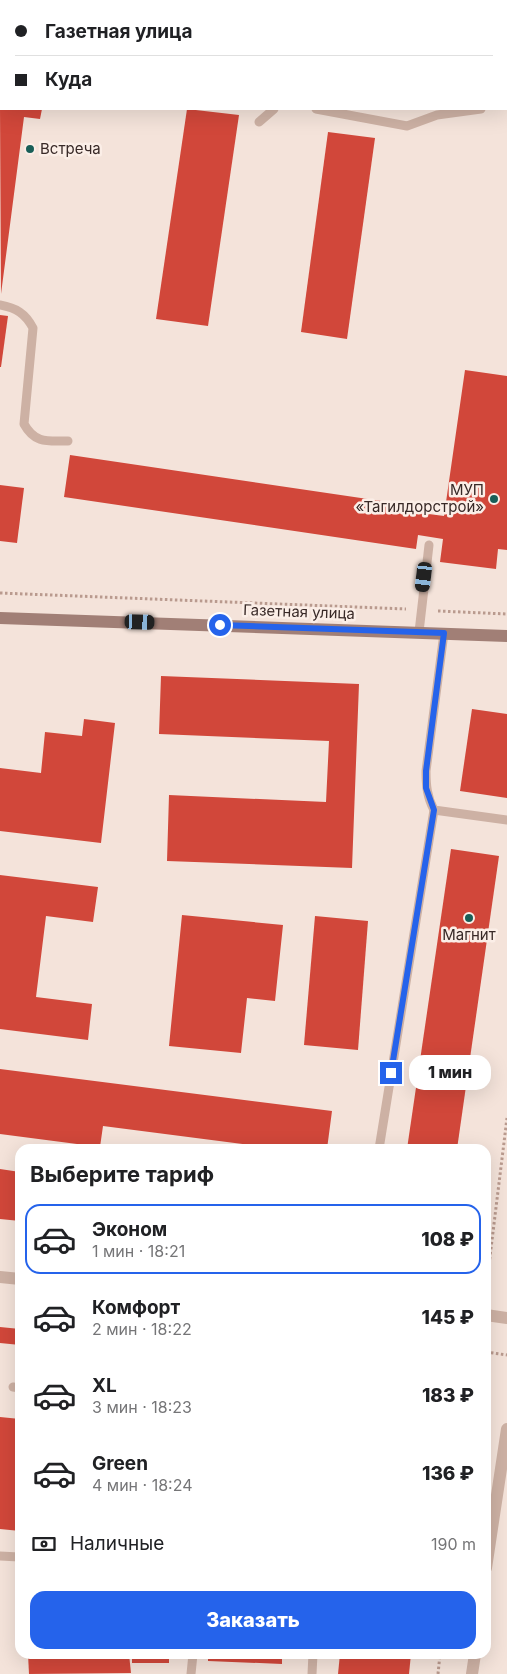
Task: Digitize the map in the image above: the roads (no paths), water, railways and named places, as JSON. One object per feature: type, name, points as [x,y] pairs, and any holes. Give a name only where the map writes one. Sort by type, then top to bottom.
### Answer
[{"type":"main road","name":"Газетная улица","points":[[0,618],[507,636]]},
{"type":"street","points":[[0,1277],[15,1278]]},
{"type":"street","points":[[491,1316],[507,1318]]},
{"type":"street","points":[[491,1528],[507,1429]]},
{"type":"street","points":[[472,1674],[474,1659]]},
{"type":"lane","points":[[259,122],[273,110]]},
{"type":"lane","points":[[321,110],[407,126],[438,115],[474,110]]},
{"type":"lane","points":[[0,306],[11,307],[20,312],[28,318],[33,328],[24,424],[30,435],[43,441],[68,441]]},
{"type":"lane","points":[[419,632],[420,610],[429,545]]},
{"type":"lane","points":[[380,1144],[434,810],[426,788],[426,771],[444,633]]},
{"type":"lane","points":[[434,810],[507,820]]},
{"type":"lane","points":[[0,1556],[15,1557]]},
{"type":"lane","points":[[191,1674],[192,1659]]},
{"type":"lane","points":[[312,1674],[313,1659]]},
{"type":"place","name":"Встреча","points":[[30,149]]},
{"type":"place","name":"МУП «Тагилдорстрой»","points":[[494,499]]},
{"type":"place","name":"Магнит","points":[[469,918]]}]
